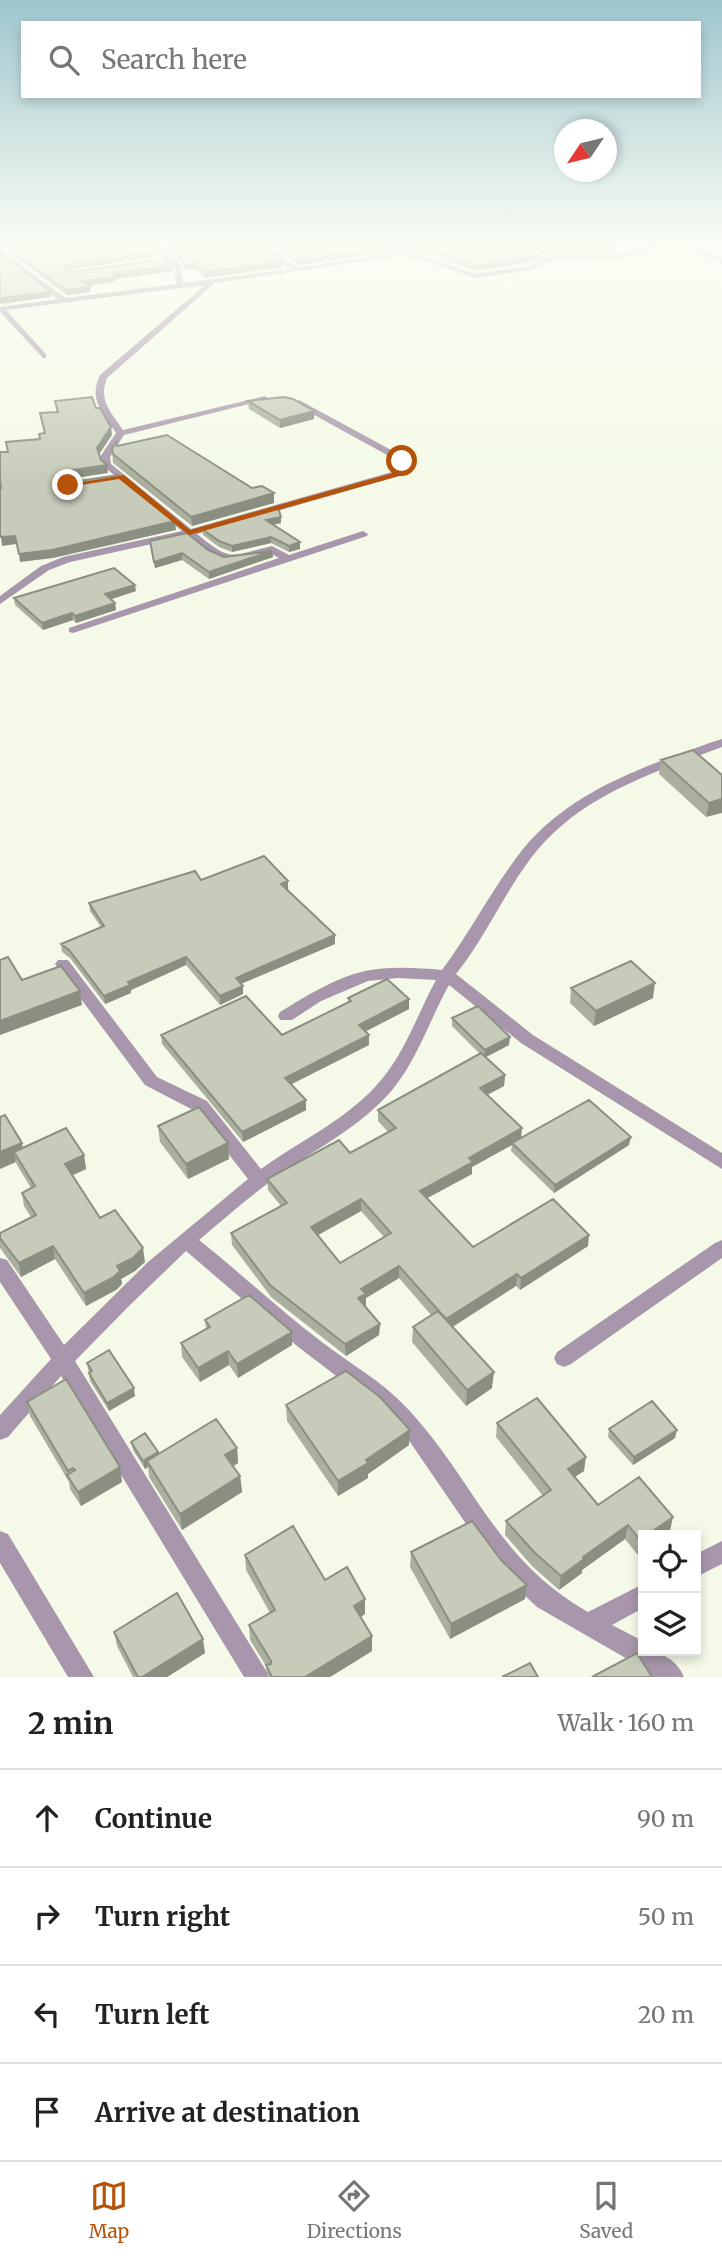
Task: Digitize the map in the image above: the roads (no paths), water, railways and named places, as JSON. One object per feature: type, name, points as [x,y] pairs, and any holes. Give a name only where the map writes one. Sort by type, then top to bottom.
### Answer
[{"type":"street","points":[[16,325],[43,356]]},
{"type":"street","points":[[121,433],[99,404],[97,389],[103,377],[161,325]]},
{"type":"street","points":[[276,399],[121,433],[105,457],[107,464],[121,477],[223,559],[270,549],[289,560]]},
{"type":"street","points":[[0,601],[45,568],[67,558],[189,533],[403,472],[406,466],[390,453],[291,400]]},
{"type":"street","points":[[108,479],[121,477]]},
{"type":"street","points":[[73,630],[363,534]]},
{"type":"street","points":[[0,1430],[62,1359],[186,1240],[259,1180],[377,1097],[399,1068],[447,975],[465,953],[518,863],[555,823],[577,806],[608,789],[722,743]]},
{"type":"street","points":[[63,964],[151,1081],[201,1106],[259,1180]]},
{"type":"street","points":[[286,1016],[315,997],[366,976],[398,973],[447,975],[527,1039],[722,1162]]},
{"type":"street","points":[[186,1240],[304,1340],[398,1413],[515,1572],[551,1605],[651,1661],[672,1677]]},
{"type":"street","points":[[564,1358],[722,1248]]},
{"type":"street","points":[[0,1266],[62,1359],[258,1677]]},
{"type":"street","points":[[0,1542],[82,1677]]},
{"type":"street","points":[[701,1563],[722,1552]]},
{"type":"street","points":[[588,1625],[638,1598]]}]
